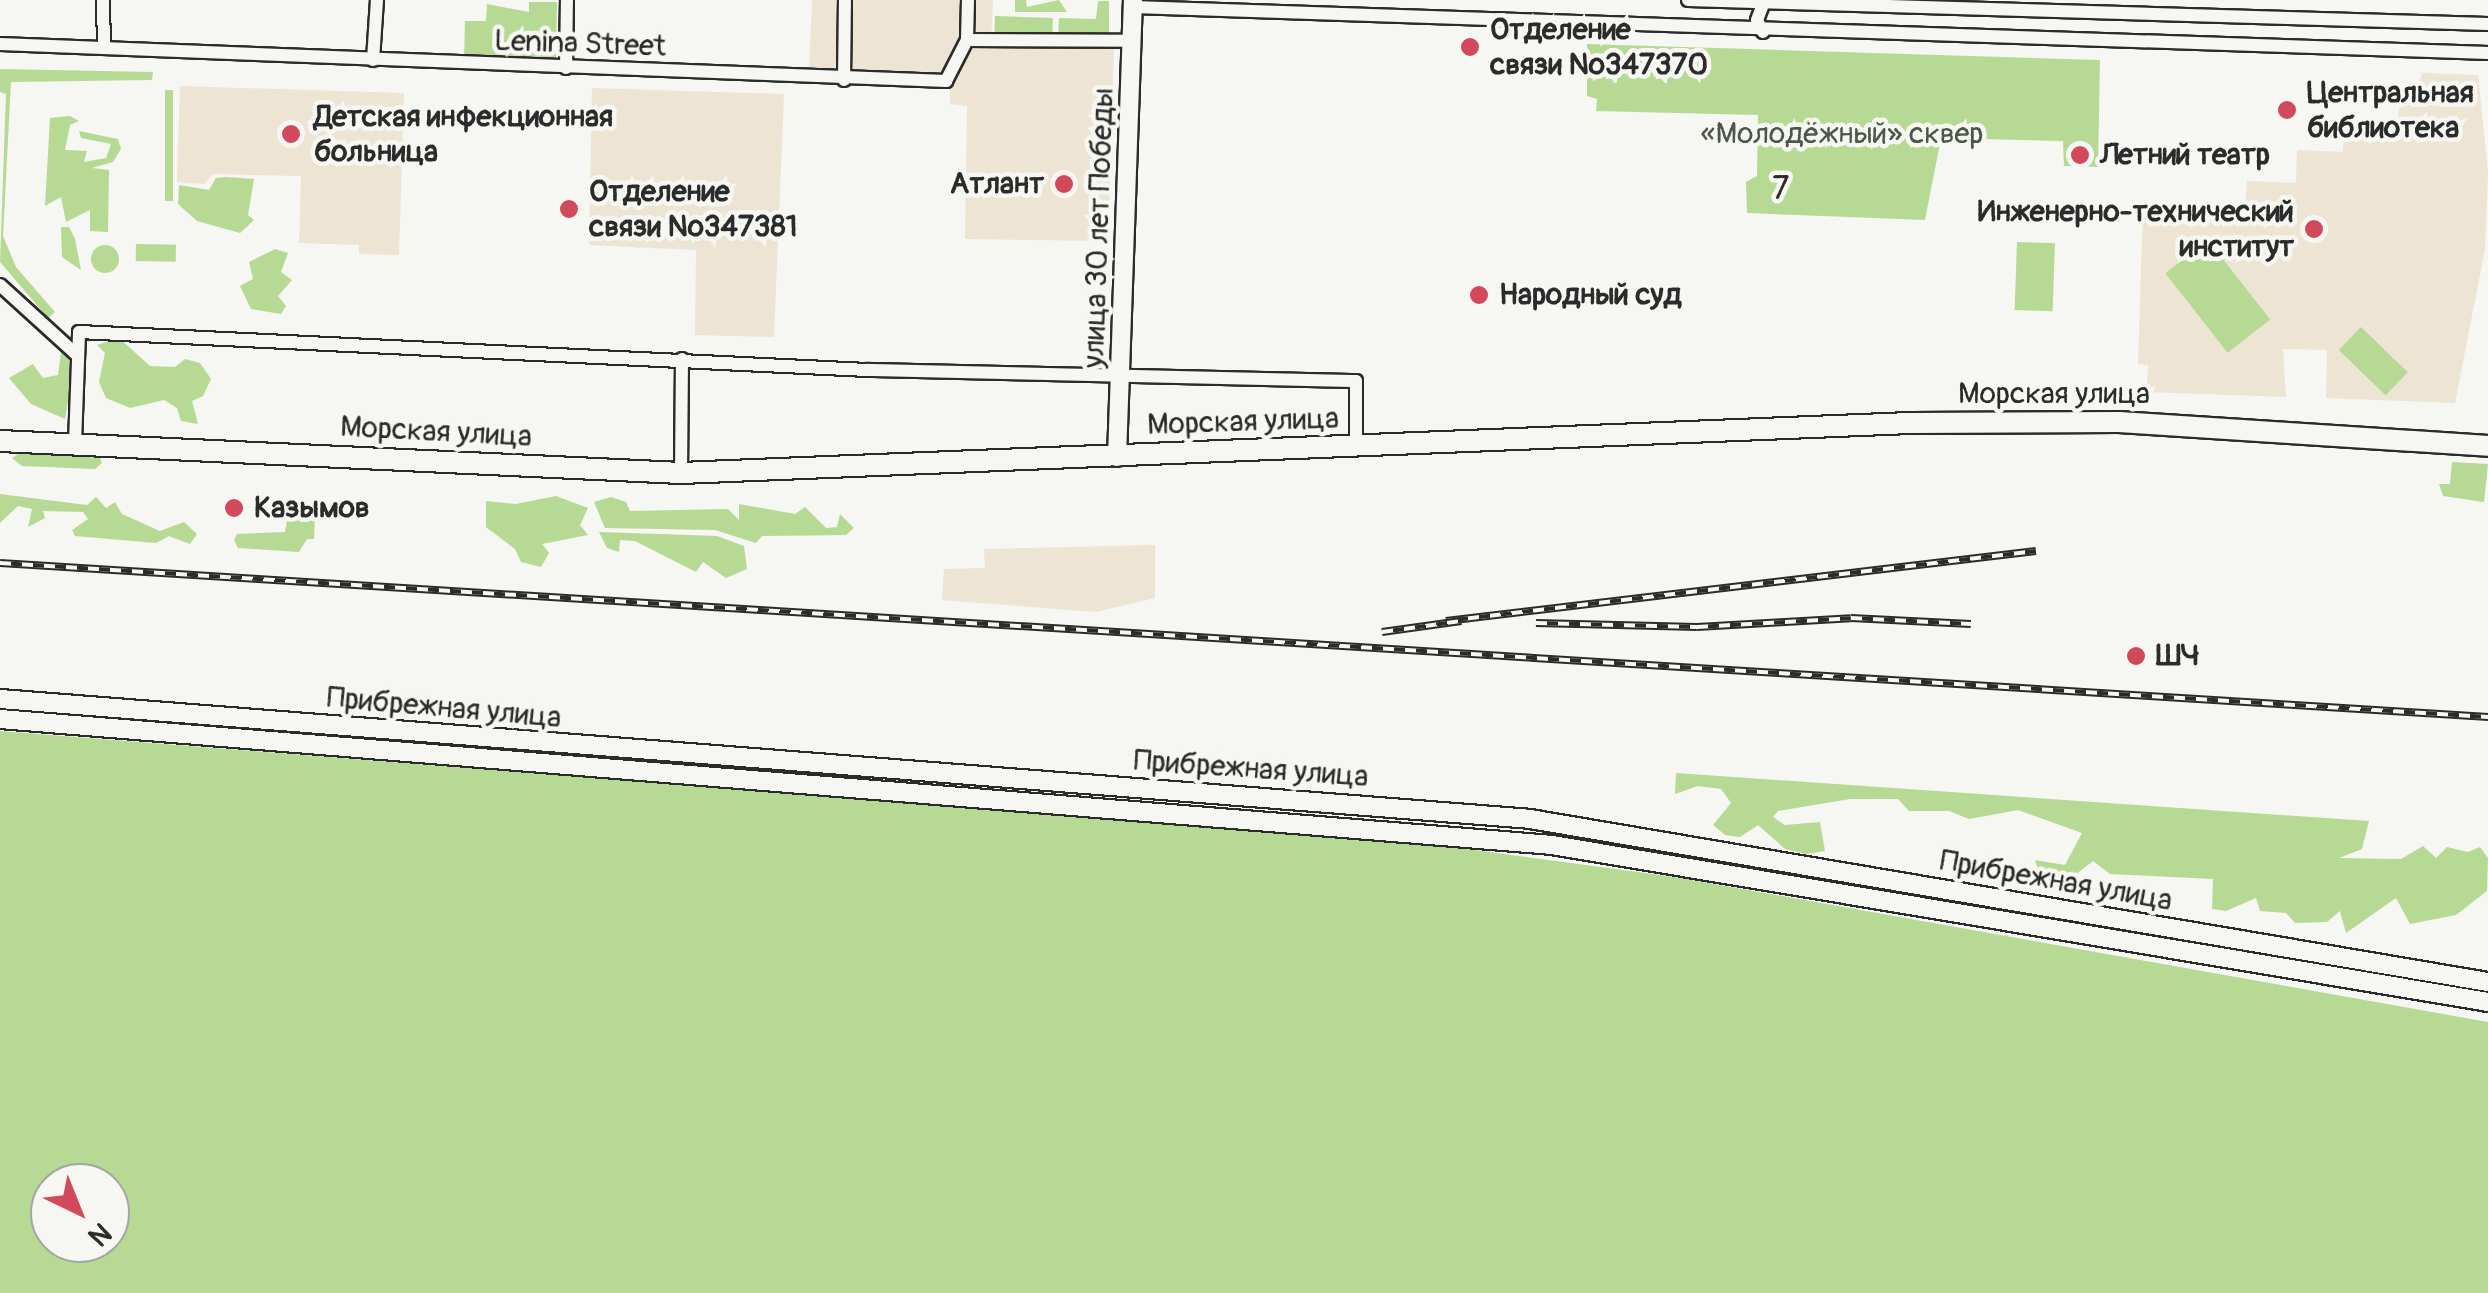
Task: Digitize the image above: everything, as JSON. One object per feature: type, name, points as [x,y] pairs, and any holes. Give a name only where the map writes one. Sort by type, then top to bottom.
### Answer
[{"type":"main road","name":"улица 30 лет Победы","points":[[1117,457],[1123,373],[1133,4]]},
{"type":"main road","name":"Морская улица","points":[[0,441],[680,473],[2088,421],[2488,446]]},
{"type":"main road","name":"Прибрежная улица","points":[[0,699],[1530,819],[2488,982]]},
{"type":"main road","name":"Прибрежная улица","points":[[0,719],[1552,845],[2488,1002]]},
{"type":"street","points":[[103,0],[104,48]]},
{"type":"street","points":[[374,60],[378,0]]},
{"type":"street","points":[[566,68],[567,0]]},
{"type":"street","points":[[844,0],[844,80]]},
{"type":"street","points":[[968,0],[968,40],[1133,41]]},
{"type":"street","points":[[1688,0],[2488,24]]},
{"type":"street","points":[[1763,32],[1757,20],[1764,2]]},
{"type":"street","points":[[1133,4],[1763,32],[2488,53]]},
{"type":"street","name":"Lenina Street","points":[[0,44],[946,81],[968,40]]},
{"type":"street","points":[[0,284],[78,356]]},
{"type":"street","points":[[75,444],[80,332],[868,370],[1356,381],[1356,448]]},
{"type":"street","points":[[680,473],[682,359]]},
{"type":"shaded area","points":[[812,0],[993,0],[991,42],[1114,45],[1108,241],[965,239],[967,106],[950,104],[950,73],[809,70]]},
{"type":"shaded area","name":"Инженерно-технический институт","points":[[2422,73],[2478,75],[2488,171],[2485,249],[2455,403],[2326,398],[2327,350],[2283,349],[2286,397],[2146,392],[2148,365],[2138,364],[2143,207],[2245,208],[2247,181],[2296,183],[2297,150],[2343,152],[2344,135],[2353,135],[2354,121],[2398,119],[2402,86],[2419,85]]},
{"type":"shaded area","name":"Детская инфекционная больница","points":[[180,86],[404,93],[399,255],[359,254],[359,245],[299,243],[301,176],[213,174],[204,184],[177,182]]},
{"type":"shaded area","points":[[592,88],[784,94],[774,337],[695,335],[696,250],[589,245]]},
{"type":"shaded area","points":[[1155,545],[1155,598],[1096,612],[942,600],[944,569],[985,568],[984,549]]},
{"type":"green space","points":[[1015,0],[1026,0],[1027,7],[1059,0],[1067,12],[1015,12]]},
{"type":"green space","points":[[1098,1],[1109,1],[1109,39],[1058,38],[1059,18],[1096,19]]},
{"type":"green space","points":[[529,2],[557,2],[556,60],[464,59],[465,21],[486,21],[487,4],[529,12]]},
{"type":"green space","points":[[995,16],[1053,18],[1052,38],[994,36]]},
{"type":"green space","name":"«Молодёжный» сквер","points":[[1587,44],[2100,60],[2098,167],[2064,166],[2063,141],[1941,138],[1925,220],[1747,213],[1746,182],[1757,176],[1758,115],[1596,111],[1597,99],[1587,96]]},
{"type":"green space","points":[[0,69],[153,72],[152,80],[11,82],[3,236],[16,267],[55,312],[48,318],[0,262],[6,94],[0,92]]},
{"type":"green space","points":[[165,90],[173,90],[173,201],[165,201]]},
{"type":"green space","points":[[70,116],[79,121],[70,125],[65,150],[87,151],[84,162],[106,158],[111,144],[81,138],[79,131],[118,139],[121,149],[113,162],[92,168],[109,170],[108,232],[90,231],[90,210],[66,222],[61,197],[45,206],[50,118]]},
{"type":"green space","points":[[216,178],[254,179],[248,215],[254,220],[240,233],[197,221],[178,204],[179,185],[209,190]]},
{"type":"green space","points":[[61,227],[69,227],[81,270],[62,257]]},
{"type":"green space","points":[[2208,240],[2270,320],[2228,353],[2165,273]]},
{"type":"green space","points":[[2017,242],[2055,243],[2053,311],[2015,310]]},
{"type":"green space","points":[[136,244],[176,245],[176,262],[136,261]]},
{"type":"green space","points":[[105,245],[115,249],[119,259],[115,269],[105,273],[95,269],[91,259],[95,249]]},
{"type":"green space","points":[[275,249],[288,253],[281,272],[292,280],[278,296],[286,306],[281,314],[251,309],[240,286],[253,279],[249,262]]},
{"type":"green space","points":[[2361,327],[2408,372],[2386,395],[2339,350]]},
{"type":"green space","points":[[119,338],[150,366],[175,367],[185,359],[200,363],[211,379],[203,396],[192,401],[198,424],[181,421],[177,408],[164,400],[130,408],[106,398],[99,382],[105,353],[97,345]]},
{"type":"green space","points":[[61,353],[75,356],[65,419],[31,404],[9,378],[33,364],[43,378],[58,375]]},
{"type":"green space","points":[[21,452],[100,458],[102,463],[95,469],[22,466],[12,458]]},
{"type":"green space","points":[[2452,462],[2488,464],[2484,502],[2443,496],[2439,484],[2450,484]]},
{"type":"green space","points":[[0,494],[87,505],[96,497],[106,508],[115,502],[122,514],[160,531],[184,522],[197,534],[190,544],[169,536],[156,543],[75,536],[72,530],[88,519],[83,512],[43,511],[45,518],[28,527],[32,509],[18,506],[0,523]]},
{"type":"green space","points":[[556,496],[588,508],[580,525],[588,535],[542,544],[549,553],[541,567],[521,562],[515,549],[486,527],[486,501],[516,504]]},
{"type":"green space","points":[[611,497],[626,502],[630,511],[728,509],[739,520],[739,504],[795,514],[805,507],[826,528],[837,527],[840,514],[854,528],[846,535],[762,536],[756,543],[715,530],[605,528],[594,502]]},
{"type":"green space","points":[[305,514],[315,517],[314,539],[307,539],[299,552],[238,548],[234,540],[237,534],[285,532],[287,521]]},
{"type":"green space","points":[[599,532],[717,536],[744,546],[747,569],[726,578],[703,562],[696,572],[635,541],[620,540],[619,552],[607,548]]},
{"type":"green space","points":[[0,731],[1429,844],[1675,877],[2488,1022],[2488,1293],[0,1293]]},
{"type":"green space","points":[[1676,773],[2369,821],[2362,849],[2339,858],[2401,859],[2423,846],[2436,858],[2447,847],[2468,852],[2480,847],[2488,858],[2487,891],[2456,915],[2410,924],[2396,898],[2346,933],[2340,911],[2327,922],[2295,923],[2286,913],[2260,911],[2256,898],[2226,911],[2212,909],[2213,879],[2110,874],[2093,861],[2074,876],[2055,877],[2038,870],[2035,860],[2065,865],[2082,833],[2018,810],[1969,819],[1949,811],[1909,811],[1898,799],[1850,799],[1778,811],[1773,817],[1785,825],[1820,822],[1825,851],[1806,854],[1785,849],[1758,825],[1740,837],[1725,835],[1713,825],[1731,803],[1721,789],[1698,786],[1675,794]]},
{"type":"railway","points":[[1446,621],[2036,551]]},
{"type":"railway","points":[[0,563],[2488,717]]},
{"type":"railway","points":[[1536,623],[1697,627],[1851,618],[1971,624]]},
{"type":"railway","points":[[1382,632],[1461,621]]},
{"type":"place","name":"Отделение связи №347370","points":[[1470,47]]},
{"type":"place","name":"Центральная библиотека","points":[[2287,110]]},
{"type":"place","name":"Детская инфекционная больница","points":[[291,134]]},
{"type":"place","name":"Летний театр","points":[[2080,155]]},
{"type":"place","name":"Атлант","points":[[1064,184]]},
{"type":"place","name":"Отделение связи №347381","points":[[569,209]]},
{"type":"place","name":"Инженерно-технический институт","points":[[2314,229]]},
{"type":"place","name":"Народный суд","points":[[1479,295]]},
{"type":"place","name":"Казымов","points":[[234,508]]},
{"type":"place","name":"ШЧ","points":[[2136,656]]},
{"type":"district","name":"7","points":[[1782,189]]}]
